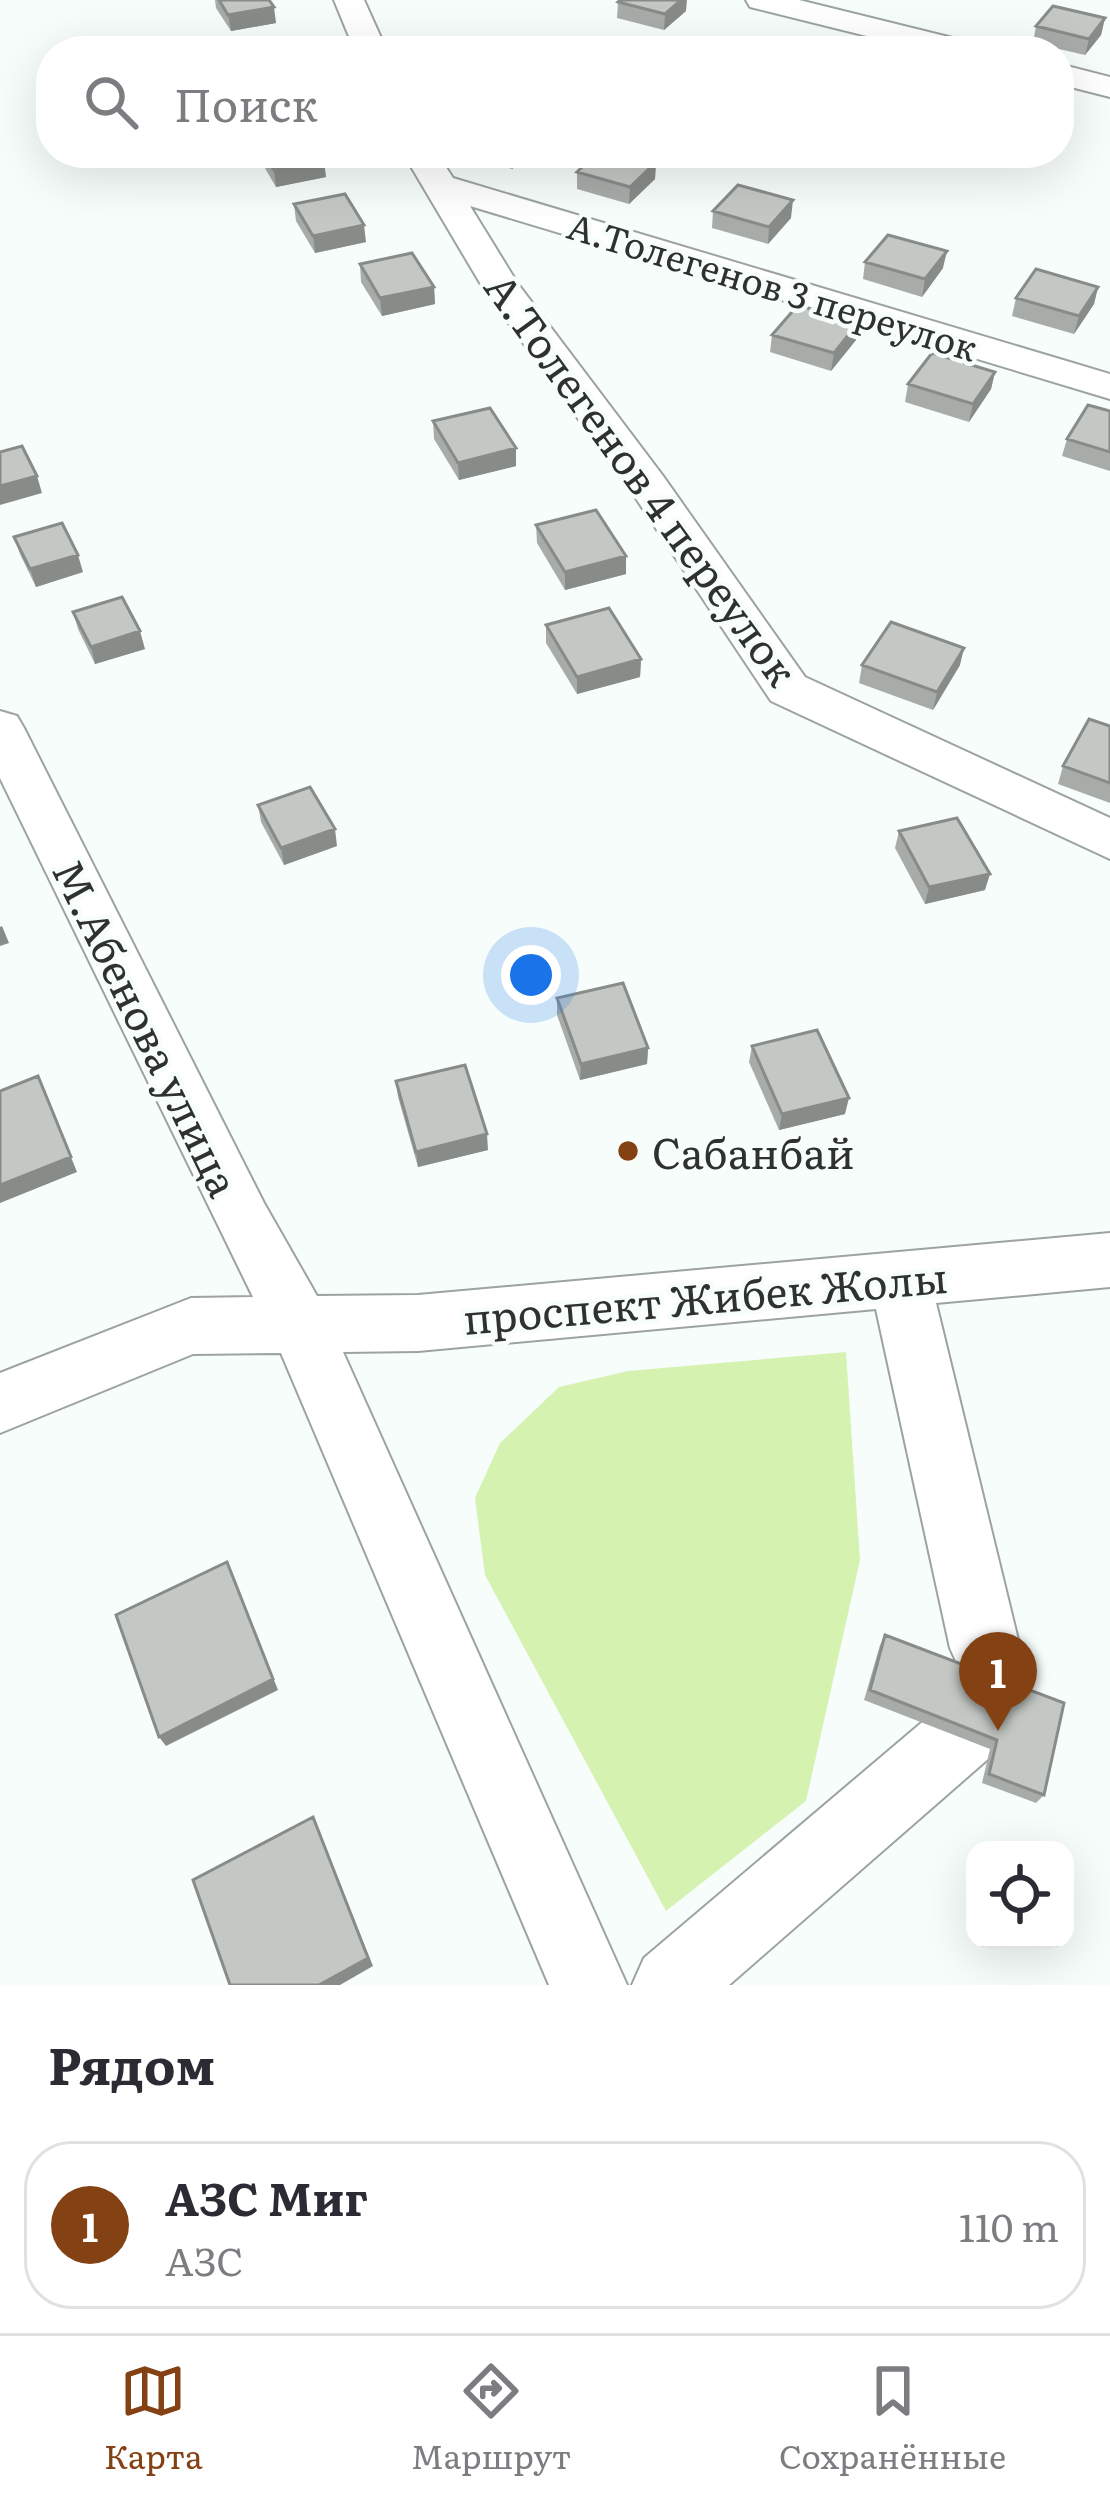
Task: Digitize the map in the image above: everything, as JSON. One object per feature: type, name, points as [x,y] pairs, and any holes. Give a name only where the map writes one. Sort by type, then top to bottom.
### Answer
[{"type":"street","points":[[349,0],[365,36]]},
{"type":"street","points":[[761,0],[906,36]]},
{"type":"street","points":[[1074,78],[1110,87]]},
{"type":"street","name":"А.Толегенов 3 переулок","points":[[427,169],[1110,387]]},
{"type":"street","name":"А.Толегенов 4 переулок","points":[[427,169],[502,288],[647,485],[788,689],[1110,840]]},
{"type":"street","name":"М.Абенова улица","points":[[0,728],[243,1221],[300,1324],[587,1985]]},
{"type":"street","name":"проспект Жибек Жолы","points":[[0,1403],[191,1326],[418,1323],[1110,1260]]},
{"type":"street","points":[[899,1276],[985,1648]]},
{"type":"street","points":[[671,1985],[971,1727]]},
{"type":"green space","points":[[846,1352],[860,1560],[806,1801],[666,1911],[485,1575],[475,1498],[500,1443],[559,1387],[628,1371]]},
{"type":"building","points":[[219,0],[269,0],[274,7],[228,15]]},
{"type":"building","points":[[620,0],[681,0],[665,14]]},
{"type":"building","points":[[1053,6],[1105,18],[1089,39],[1036,26]]},
{"type":"building","points":[[581,168],[650,168],[630,187],[577,172]]},
{"type":"building","points":[[738,185],[793,200],[769,227],[713,211]]},
{"type":"building","points":[[345,194],[364,225],[313,236],[294,204]]},
{"type":"building","points":[[888,235],[947,251],[925,279],[865,262]]},
{"type":"building","points":[[412,253],[434,287],[380,298],[360,264]]},
{"type":"building","points":[[1036,269],[1098,287],[1079,316],[1016,298]]},
{"type":"building","points":[[798,305],[858,323],[834,353],[772,335]]},
{"type":"building","points":[[932,353],[995,372],[973,404],[908,384]]},
{"type":"building","points":[[1088,405],[1110,411],[1110,452],[1067,439]]},
{"type":"building","points":[[490,408],[516,448],[458,463],[433,421]]},
{"type":"building","points":[[22,446],[37,476],[0,486],[0,452]]},
{"type":"building","points":[[596,510],[626,556],[565,572],[536,525]]},
{"type":"building","points":[[62,523],[78,555],[30,569],[14,537]]},
{"type":"building","points":[[122,597],[140,631],[91,647],[73,612]]},
{"type":"building","points":[[609,608],[641,659],[577,677],[546,625]]},
{"type":"building","points":[[891,622],[964,648],[937,692],[862,665]]},
{"type":"building","points":[[1089,719],[1110,726],[1110,783],[1063,766]]},
{"type":"building","points":[[310,787],[335,829],[281,848],[258,805]]},
{"type":"building","points":[[957,818],[990,874],[929,887],[899,831]]},
{"type":"building","points":[[623,983],[648,1048],[581,1064],[557,998]]},
{"type":"building","points":[[817,1030],[849,1098],[782,1114],[752,1046]]},
{"type":"building","points":[[465,1065],[487,1134],[416,1152],[396,1081]]},
{"type":"building","points":[[38,1076],[71,1157],[0,1185],[0,1091]]},
{"type":"building","points":[[227,1562],[273,1679],[159,1737],[116,1615]]},
{"type":"building","points":[[885,1635],[1064,1703],[1044,1795],[989,1774],[997,1740],[870,1690]]},
{"type":"building","points":[[313,1817],[368,1958],[319,1985],[230,1985],[193,1880]]},
{"type":"place","name":"Сабанбай","points":[[628,1151]]},
{"type":"place","name":"АЗС Миг","points":[[998,1731]]}]
